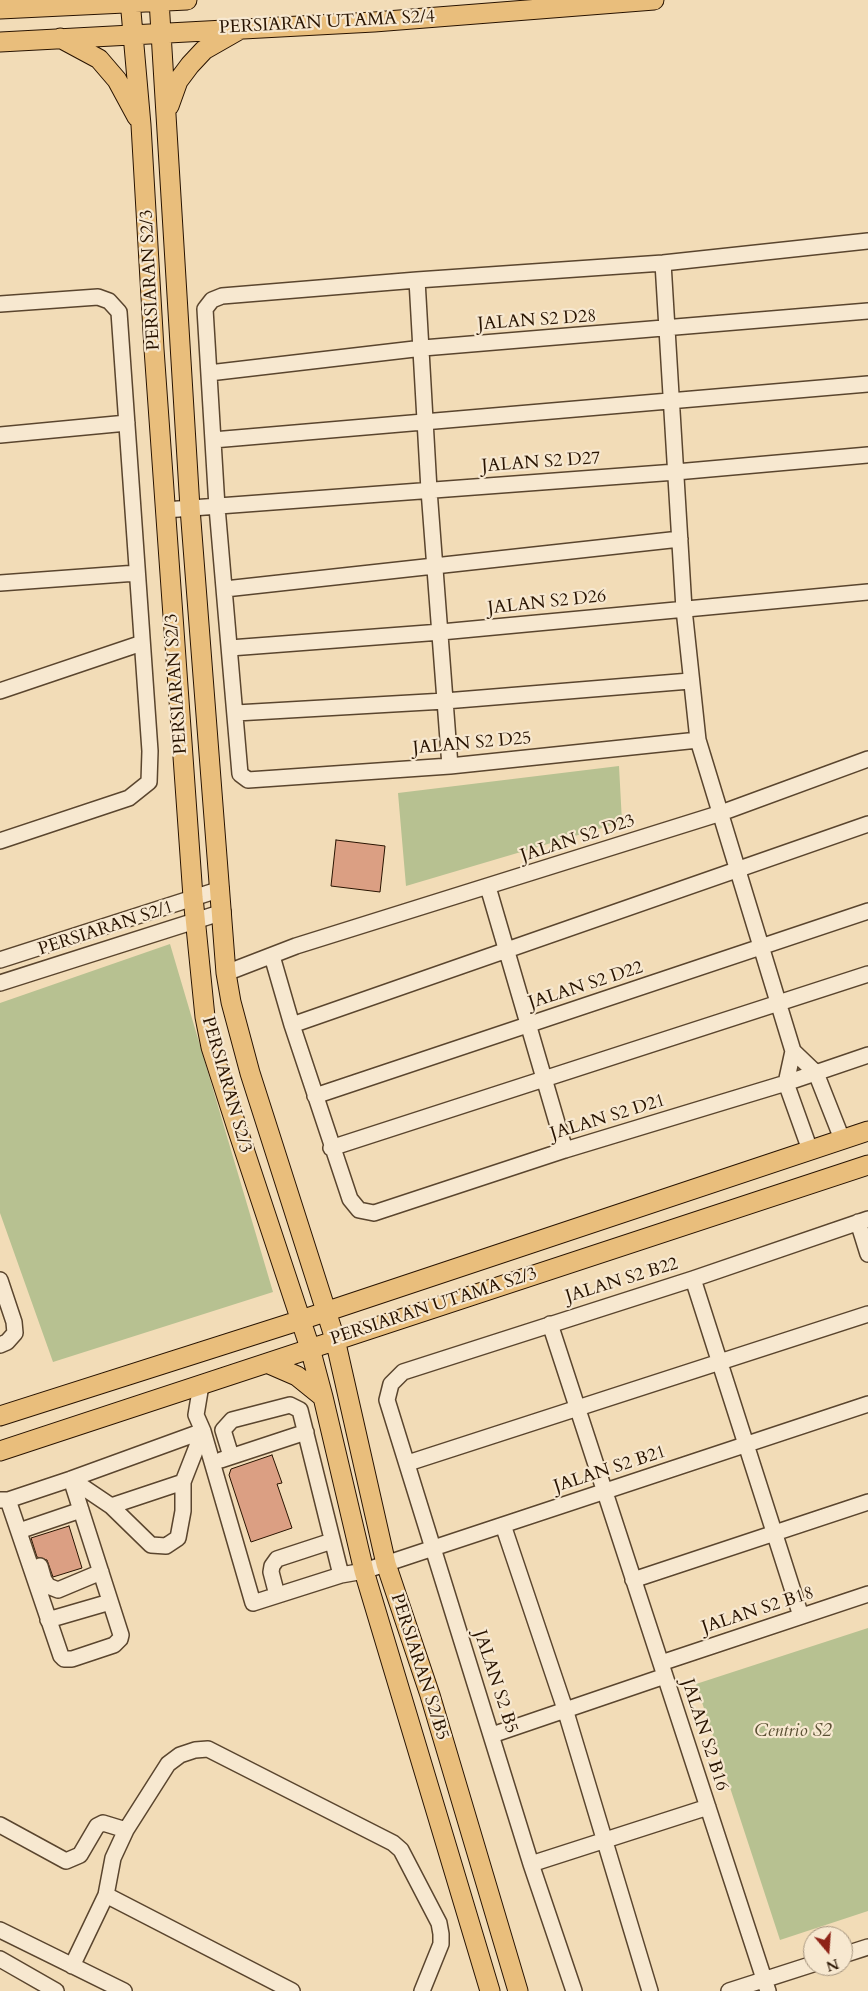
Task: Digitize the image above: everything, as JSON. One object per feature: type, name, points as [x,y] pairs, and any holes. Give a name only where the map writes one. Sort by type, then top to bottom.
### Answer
[{"type":"main road","points":[[0,8],[28,0]]},
{"type":"main road","points":[[0,8],[187,0]]},
{"type":"main road","name":"PERSIARAN UTAMA S2/4","points":[[0,42],[245,27],[374,22],[654,0]]},
{"type":"main road","name":"PERSIARAN S2/B5","points":[[159,1],[177,269],[190,508],[223,912],[226,973],[231,1002],[250,1073],[335,1340],[386,1564],[430,1696],[518,1991]]},
{"type":"main road","name":"PERSIARAN S2/3","points":[[130,2],[142,125],[165,510],[193,897],[205,1017],[211,1047],[310,1348]]},
{"type":"main road","points":[[166,115],[178,81],[190,65],[204,50],[245,27]]},
{"type":"main road","points":[[60,38],[99,59],[117,80],[142,125]]},
{"type":"main road","name":"PERSIARAN UTAMA S2/3","points":[[0,1416],[301,1320],[868,1130]]},
{"type":"main road","name":"PERSIARAN UTAMA S2/3","points":[[0,1452],[367,1328],[868,1165]]},
{"type":"main road","points":[[344,1376],[352,1346],[367,1328]]},
{"type":"main road","name":"PERSIARAN S2/B5","points":[[310,1348],[364,1571],[490,1991]]},
{"type":"main road","points":[[267,1363],[298,1376],[323,1397]]},
{"type":"street","points":[[690,681],[445,701],[236,713],[217,507],[205,310],[212,300],[222,296],[417,280],[663,264],[868,242]]},
{"type":"street","points":[[663,264],[684,609],[690,681],[698,740],[793,1051],[786,1083],[810,1150]]},
{"type":"street","points":[[417,280],[423,348],[429,490],[450,766]]},
{"type":"street","points":[[0,304],[98,297],[109,301],[120,312],[150,751],[149,782],[129,798],[0,841]]},
{"type":"street","name":"JALAN S2 D28","points":[[208,373],[423,348],[667,330],[868,311]]},
{"type":"street","points":[[213,440],[868,384]]},
{"type":"street","points":[[0,435],[127,423]]},
{"type":"street","name":"JALAN S2 D27","points":[[165,510],[676,472],[868,455]]},
{"type":"street","points":[[224,589],[680,539]]},
{"type":"street","points":[[0,583],[137,573]]},
{"type":"street","name":"JALAN S2 D26","points":[[230,648],[441,632],[868,592]]},
{"type":"street","points":[[0,691],[142,643]]},
{"type":"street","name":"JALAN S2 D25","points":[[236,713],[240,774],[248,780],[450,766],[698,740]]},
{"type":"street","name":"JALAN S2 D23","points":[[226,973],[296,946],[721,813],[868,759]]},
{"type":"street","points":[[292,1025],[868,824]]},
{"type":"street","points":[[488,887],[565,1150]]},
{"type":"street","name":"PERSIARAN S2/1","points":[[0,960],[221,889]]},
{"type":"street","name":"JALAN S2 D22","points":[[316,1096],[868,911]]},
{"type":"street","name":"PERSIARAN S2/1","points":[[0,983],[223,912]]},
{"type":"street","points":[[272,956],[331,1148],[868,974]]},
{"type":"street","points":[[793,1051],[816,1074],[842,1139]]},
{"type":"street","name":"JALAN S2 D21","points":[[331,1148],[350,1199],[359,1210],[374,1212],[565,1150],[816,1074],[868,1055]]},
{"type":"street","points":[[863,1221],[868,1254]]},
{"type":"street","name":"JALAN S2 B22","points":[[391,1384],[403,1372],[693,1279],[863,1221]]},
{"type":"street","points":[[693,1279],[801,1616]]},
{"type":"street","points":[[0,1280],[14,1322],[15,1333],[7,1342],[0,1344]]},
{"type":"street","points":[[408,1463],[868,1314]]},
{"type":"street","name":"JALAN S2 B16","points":[[550,1324],[766,1985]]},
{"type":"street","name":"JALAN S2 B5","points":[[391,1384],[387,1400],[531,1864],[574,1991]]},
{"type":"street","points":[[201,1385],[196,1415],[213,1463],[306,1432]]},
{"type":"street","points":[[231,1456],[223,1430],[232,1420],[290,1404],[300,1410],[341,1575]]},
{"type":"street","name":"JALAN S2 B21","points":[[213,1463],[253,1602],[341,1575],[364,1571],[386,1564],[868,1404]]},
{"type":"street","points":[[101,1572],[58,1590],[48,1586],[24,1529],[5,1500],[71,1479],[203,1431]]},
{"type":"street","points":[[71,1479],[111,1506],[151,1545],[166,1546],[178,1538],[183,1512],[183,1482],[203,1431]]},
{"type":"street","points":[[24,1529],[48,1620],[61,1656],[72,1659],[114,1645],[120,1640],[101,1572],[71,1479]]},
{"type":"street","points":[[111,1506],[183,1482]]},
{"type":"street","points":[[633,1580],[868,1502]]},
{"type":"street","points":[[24,1529],[81,1510]]},
{"type":"street","points":[[503,1525],[565,1709],[650,1991]]},
{"type":"street","points":[[277,1595],[271,1572],[272,1566],[277,1560],[332,1541]]},
{"type":"street","name":"JALAN S2 B18","points":[[492,1734],[565,1709],[801,1616],[868,1594]]},
{"type":"street","points":[[48,1620],[110,1602]]},
{"type":"street","points":[[72,1966],[106,1895],[109,1872],[126,1830],[168,1764],[180,1755],[194,1750],[208,1749],[394,1843],[407,1858],[439,1923],[441,1944],[422,1991]]},
{"type":"street","points":[[531,1864],[708,1808]]},
{"type":"street","points":[[0,1825],[66,1861],[80,1855],[97,1826],[103,1823],[126,1830]]},
{"type":"street","points":[[106,1895],[292,1991]]},
{"type":"street","points":[[56,1991],[1,1962],[6,1934],[124,1991]]},
{"type":"street","points":[[853,1952],[868,1947]]},
{"type":"street","points":[[729,1991],[766,1985],[803,1968]]},
{"type":"green space","points":[[619,766],[622,822],[406,886],[398,793]]},
{"type":"green space","points":[[170,944],[273,1292],[53,1362],[0,1213],[0,1003]]},
{"type":"green space","name":"Centrio S2","points":[[868,1628],[868,1911],[822,1926],[803,1926],[803,1932],[780,1940],[696,1684]]},
{"type":"building","points":[[336,840],[385,846],[380,892],[331,886]]},
{"type":"building","points":[[272,1455],[282,1483],[277,1484],[292,1528],[251,1542],[229,1475],[231,1469]]},
{"type":"building","points":[[69,1526],[82,1568],[53,1577],[47,1560],[37,1557],[31,1538]]}]
